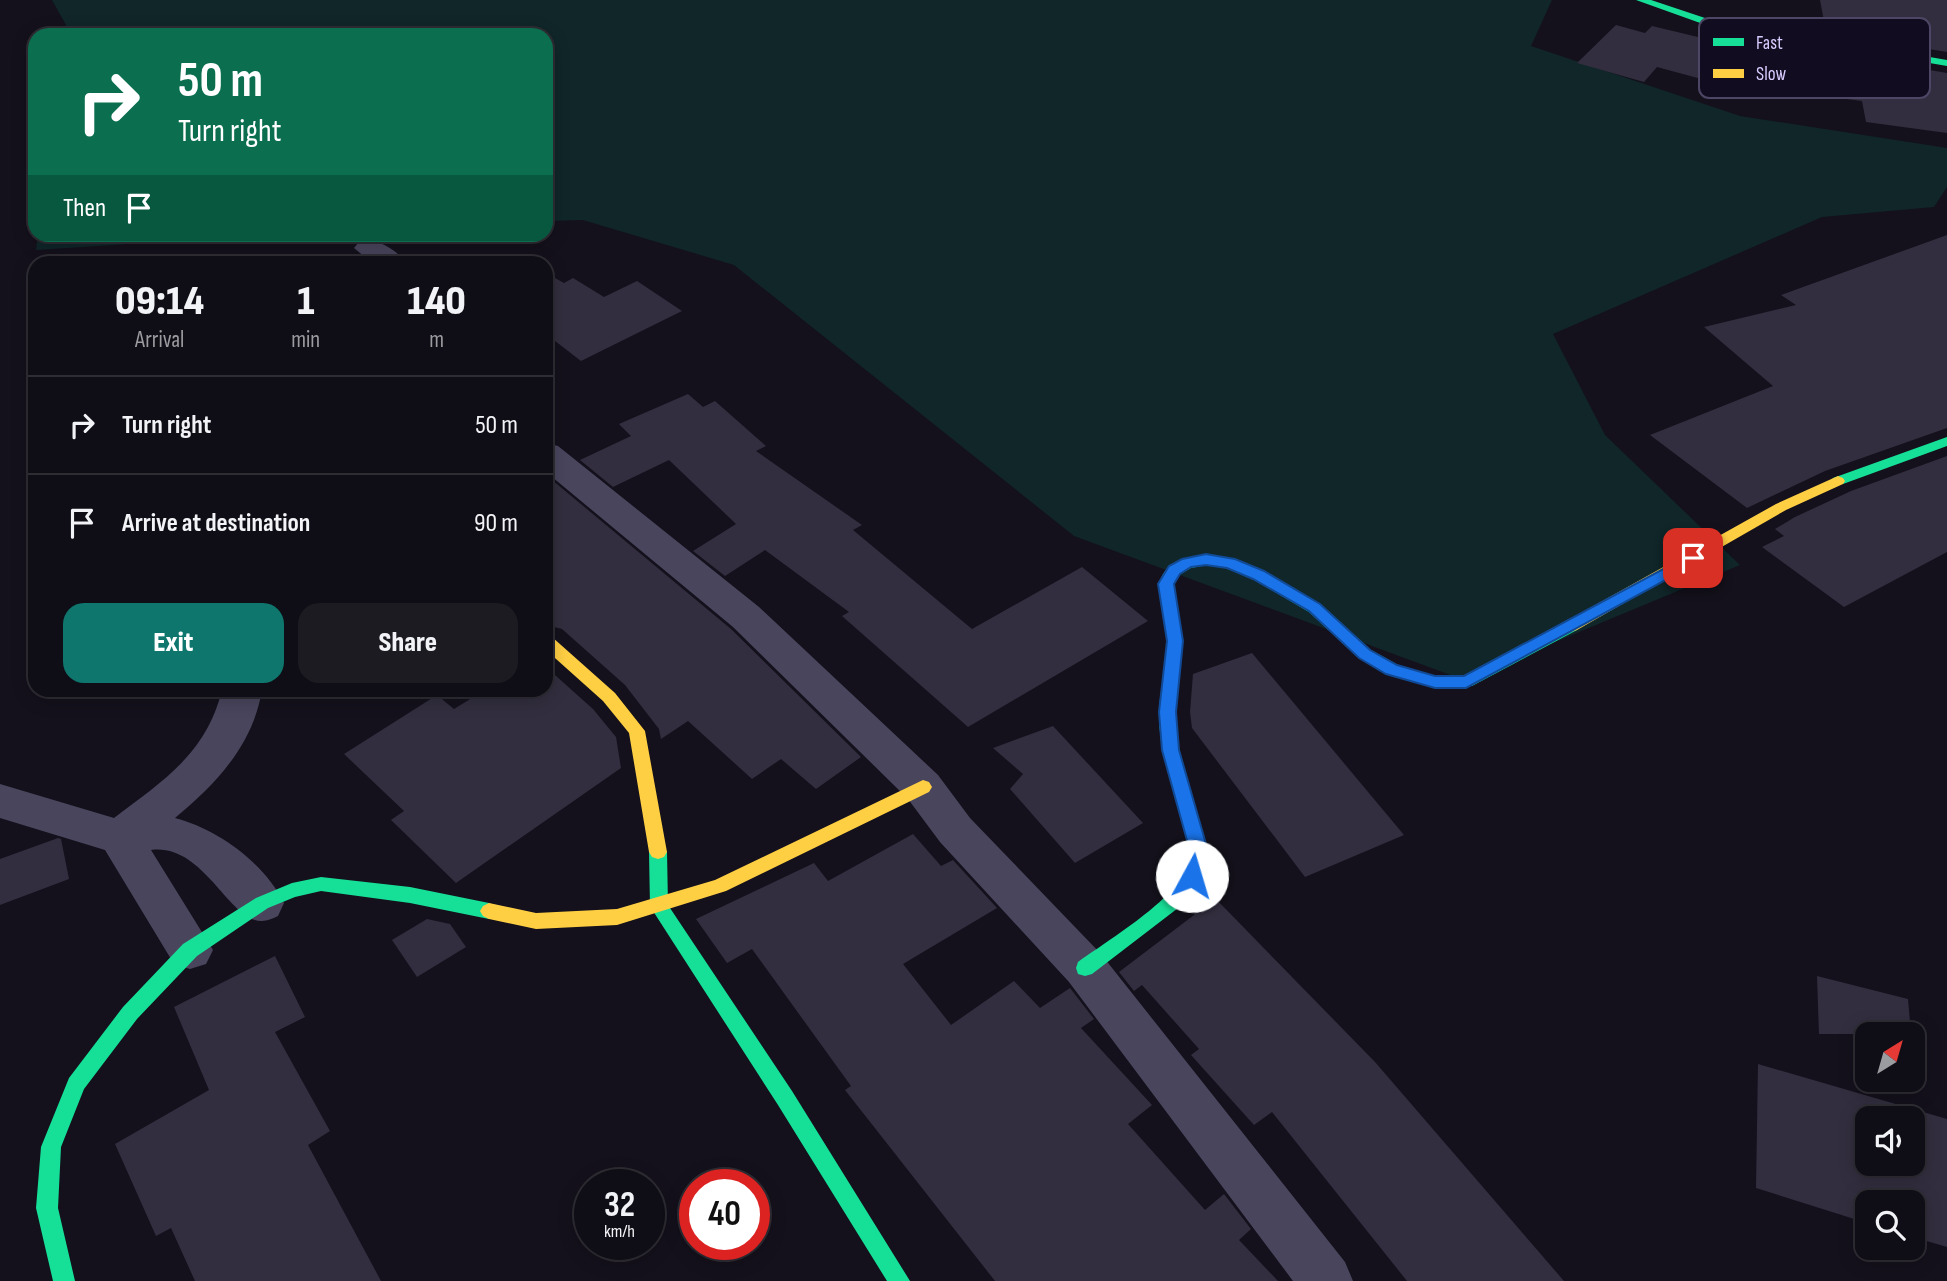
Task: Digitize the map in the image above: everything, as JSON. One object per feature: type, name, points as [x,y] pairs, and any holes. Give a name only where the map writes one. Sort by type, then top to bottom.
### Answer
[{"type":"street","points":[[1641,0],[1699,20]]},
{"type":"street","points":[[1085,968],[1176,900],[1192,876],[1197,844],[1171,750],[1167,712],[1175,641],[1166,584],[1174,570],[1206,559],[1230,563],[1258,575],[1314,608],[1365,654],[1392,669],[1435,682],[1466,682],[1627,596],[1781,508],[1838,481],[1947,441]]},
{"type":"street","points":[[553,460],[746,617],[923,787],[955,830],[1085,968],[1326,1281]]},
{"type":"street","points":[[553,647],[609,697],[637,731],[658,839],[659,906],[785,1097],[899,1281]]},
{"type":"street","points":[[120,837],[192,781],[220,749],[241,697]]},
{"type":"street","points":[[64,1281],[47,1208],[51,1147],[76,1084],[130,1013],[190,950],[262,902],[292,890],[321,884],[410,895],[536,921],[617,917],[720,886],[923,787]]},
{"type":"street","points":[[0,801],[120,837],[159,832],[188,839],[218,858],[262,902]]},
{"type":"street","points":[[120,837],[190,950]]},
{"type":"green space","points":[[52,0],[1552,0],[1531,46],[1740,116],[1947,148],[1947,187],[1934,207],[1822,217],[1553,334],[1605,435],[1740,565],[1464,680],[1074,536],[734,265],[583,220],[553,221],[553,28],[66,28]]},
{"type":"green space","points":[[37,242],[160,242],[36,250]]},
{"type":"building","points":[[1820,0],[1947,0],[1947,52],[1930,49],[1930,18],[1823,18]]},
{"type":"building","points":[[1616,25],[1645,33],[1652,26],[1699,37],[1699,78],[1657,67],[1644,82],[1577,63]]},
{"type":"building","points":[[1930,70],[1947,73],[1947,133],[1866,122],[1862,101],[1839,98],[1930,98]]},
{"type":"building","points":[[1947,235],[1947,428],[1825,471],[1747,508],[1650,435],[1773,386],[1704,327],[1796,305],[1781,295]]},
{"type":"building","points":[[553,277],[564,283],[573,278],[604,297],[637,281],[682,311],[581,361],[553,339]]},
{"type":"building","points":[[688,394],[703,407],[715,401],[766,446],[756,451],[862,525],[853,530],[972,629],[1082,567],[1148,621],[968,727],[842,616],[849,612],[765,550],[725,576],[693,551],[736,524],[669,460],[613,487],[580,460],[631,436],[619,424]]},
{"type":"building","points":[[1947,456],[1947,552],[1844,607],[1762,547],[1784,536],[1775,529],[1795,517],[1851,491]]},
{"type":"building","points":[[553,481],[731,629],[861,757],[816,789],[781,759],[752,779],[688,721],[661,739],[659,729],[625,685],[562,629],[553,627]]},
{"type":"building","points":[[1252,653],[1404,835],[1305,877],[1192,728],[1190,712],[1193,674]]},
{"type":"building","points":[[553,673],[593,709],[616,737],[621,768],[456,883],[391,820],[404,811],[344,754],[434,697],[439,697],[454,709],[474,697],[553,697]]},
{"type":"building","points":[[1053,726],[1143,823],[1075,863],[1010,789],[1023,774],[993,748]]},
{"type":"building","points":[[913,834],[941,866],[953,860],[997,908],[903,964],[951,1025],[1014,981],[1040,1008],[1070,988],[1094,1019],[1081,1028],[1152,1105],[1128,1124],[1205,1210],[1224,1194],[1251,1229],[1239,1240],[1278,1281],[995,1281],[845,1090],[851,1086],[752,949],[727,963],[696,919],[814,863],[828,881]]},
{"type":"building","points":[[61,839],[69,879],[0,905],[0,859]]},
{"type":"building","points":[[1207,893],[1215,898],[1375,1062],[1564,1281],[1407,1281],[1272,1112],[1254,1125],[1191,1055],[1199,1049],[1142,985],[1134,991],[1119,972],[1194,915]]},
{"type":"building","points":[[427,919],[450,924],[466,947],[417,977],[392,940]]},
{"type":"building","points":[[275,956],[305,1017],[275,1032],[330,1131],[308,1145],[381,1281],[195,1281],[171,1228],[156,1236],[115,1144],[209,1090],[174,1007]]},
{"type":"building","points":[[1817,976],[1908,999],[1910,1022],[1855,1022],[1855,1034],[1819,1034]]},
{"type":"building","points":[[1758,1064],[1902,1106],[1855,1106],[1855,1176],[1925,1176],[1925,1113],[1947,1119],[1947,1247],[1925,1241],[1925,1190],[1855,1190],[1855,1219],[1756,1188]]},
{"type":"traffic: fast","points":[[1641,0],[1699,20]]},
{"type":"traffic: fast","points":[[1930,60],[1947,63]]},
{"type":"traffic: fast","points":[[1838,481],[1947,441]]},
{"type":"traffic: fast","points":[[1085,968],[1176,900],[1192,876],[1197,844],[1171,750],[1167,712],[1175,641],[1166,584],[1174,570],[1188,563],[1206,560],[1229,563],[1258,575],[1314,608],[1365,654],[1392,669],[1435,682],[1466,682],[1571,626]]},
{"type":"traffic: fast","points":[[658,852],[659,906],[785,1098],[899,1281]]},
{"type":"traffic: fast","points":[[64,1281],[47,1208],[51,1147],[76,1084],[130,1013],[190,950],[262,903],[292,890],[321,884],[410,895],[489,911]]},
{"type":"traffic: slow","points":[[1571,626],[1781,507],[1838,481]]},
{"type":"traffic: slow","points":[[553,647],[609,697],[637,731],[658,852]]},
{"type":"traffic: slow","points":[[489,911],[536,921],[617,917],[720,886],[923,787]]},
{"type":"route","points":[[1192,876],[1197,844],[1171,750],[1167,712],[1175,641],[1166,584],[1174,570],[1206,559],[1230,563],[1258,575],[1314,608],[1334,623],[1365,654],[1392,669],[1435,682],[1466,682],[1693,558]]}]
